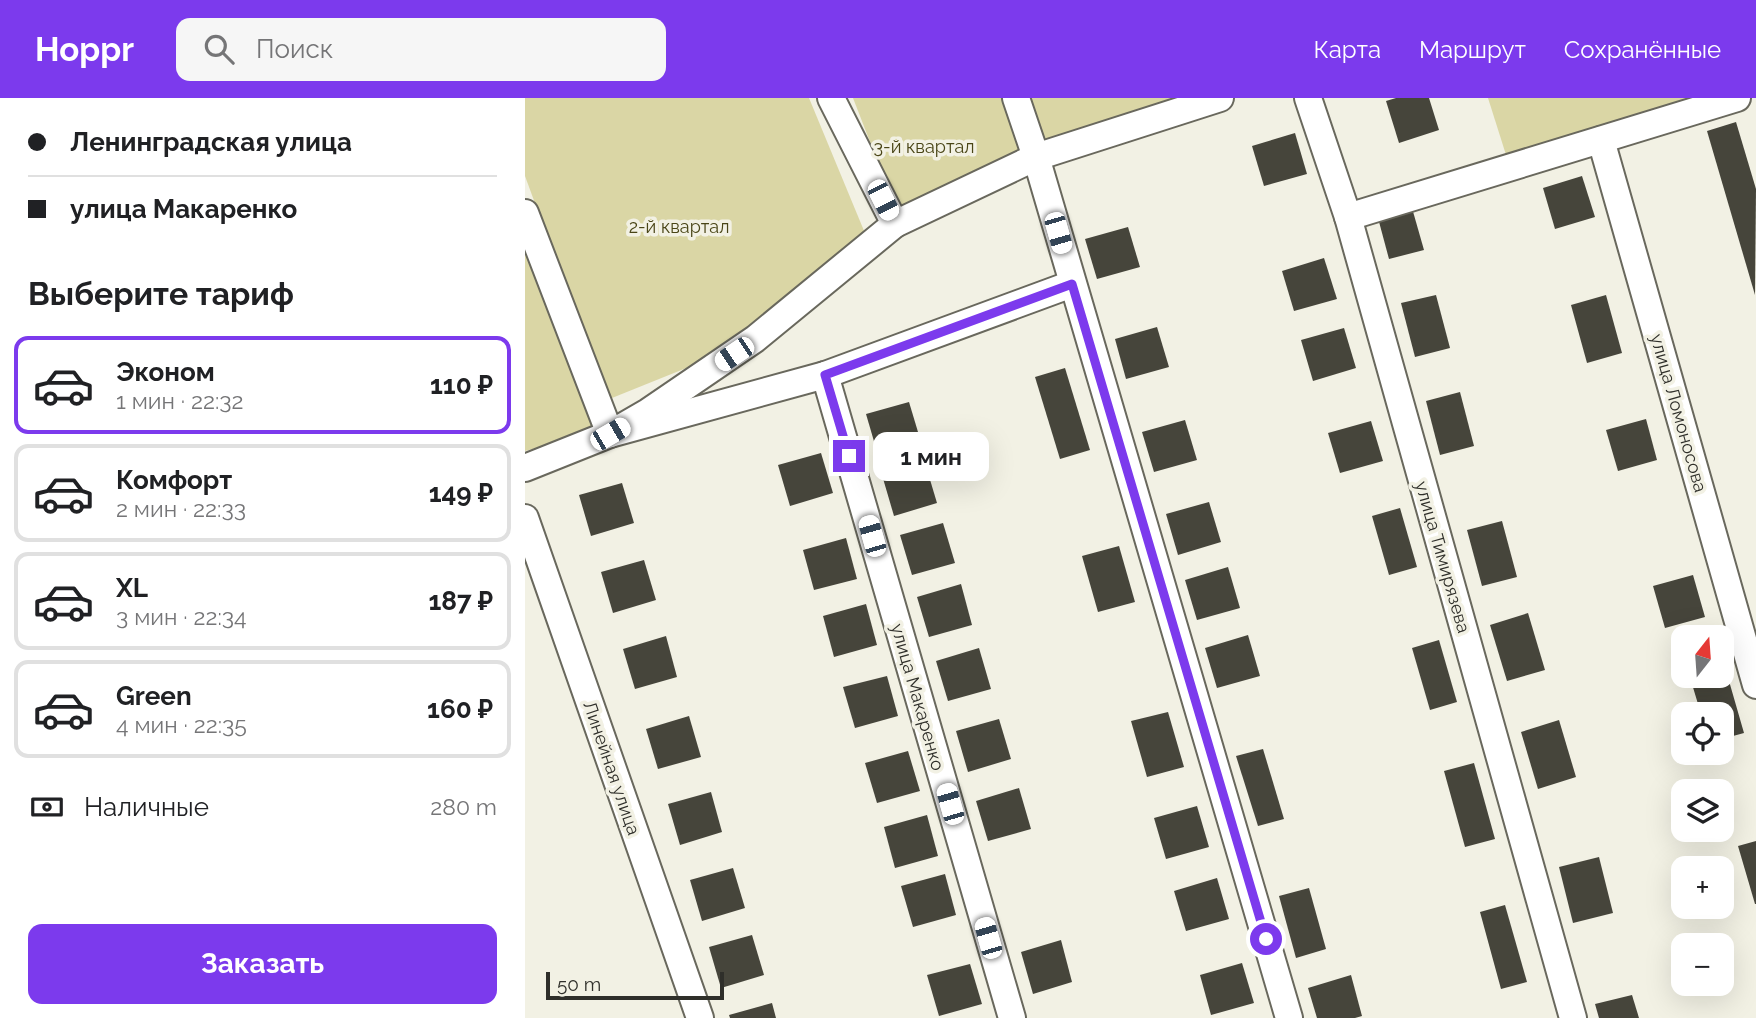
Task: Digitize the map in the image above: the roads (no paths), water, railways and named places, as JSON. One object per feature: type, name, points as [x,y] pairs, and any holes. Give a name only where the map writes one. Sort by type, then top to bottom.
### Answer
[{"type":"street","points":[[831,98],[895,224]]},
{"type":"street","points":[[1016,98],[1036,157],[1289,1018]]},
{"type":"street","points":[[610,434],[649,412],[755,339],[895,224],[1036,157],[1220,98]]},
{"type":"street","name":"улица Тимирязева","points":[[1308,98],[1348,217],[1573,1018]]},
{"type":"street","points":[[1348,217],[1737,98]]},
{"type":"street","name":"улица Ломоносова","points":[[1601,141],[1756,685]]},
{"type":"street","points":[[525,213],[610,434]]},
{"type":"street","points":[[525,468],[610,434],[825,375],[1072,284]]},
{"type":"street","name":"улица Макаренко","points":[[825,375],[1012,1018]]},
{"type":"street","name":"Линейная улица","points":[[525,518],[700,1018]]},
{"type":"park label","name":"3-й квартал","points":[[924,146]]},
{"type":"park label","name":"2-й квартал","points":[[679,226]]}]
